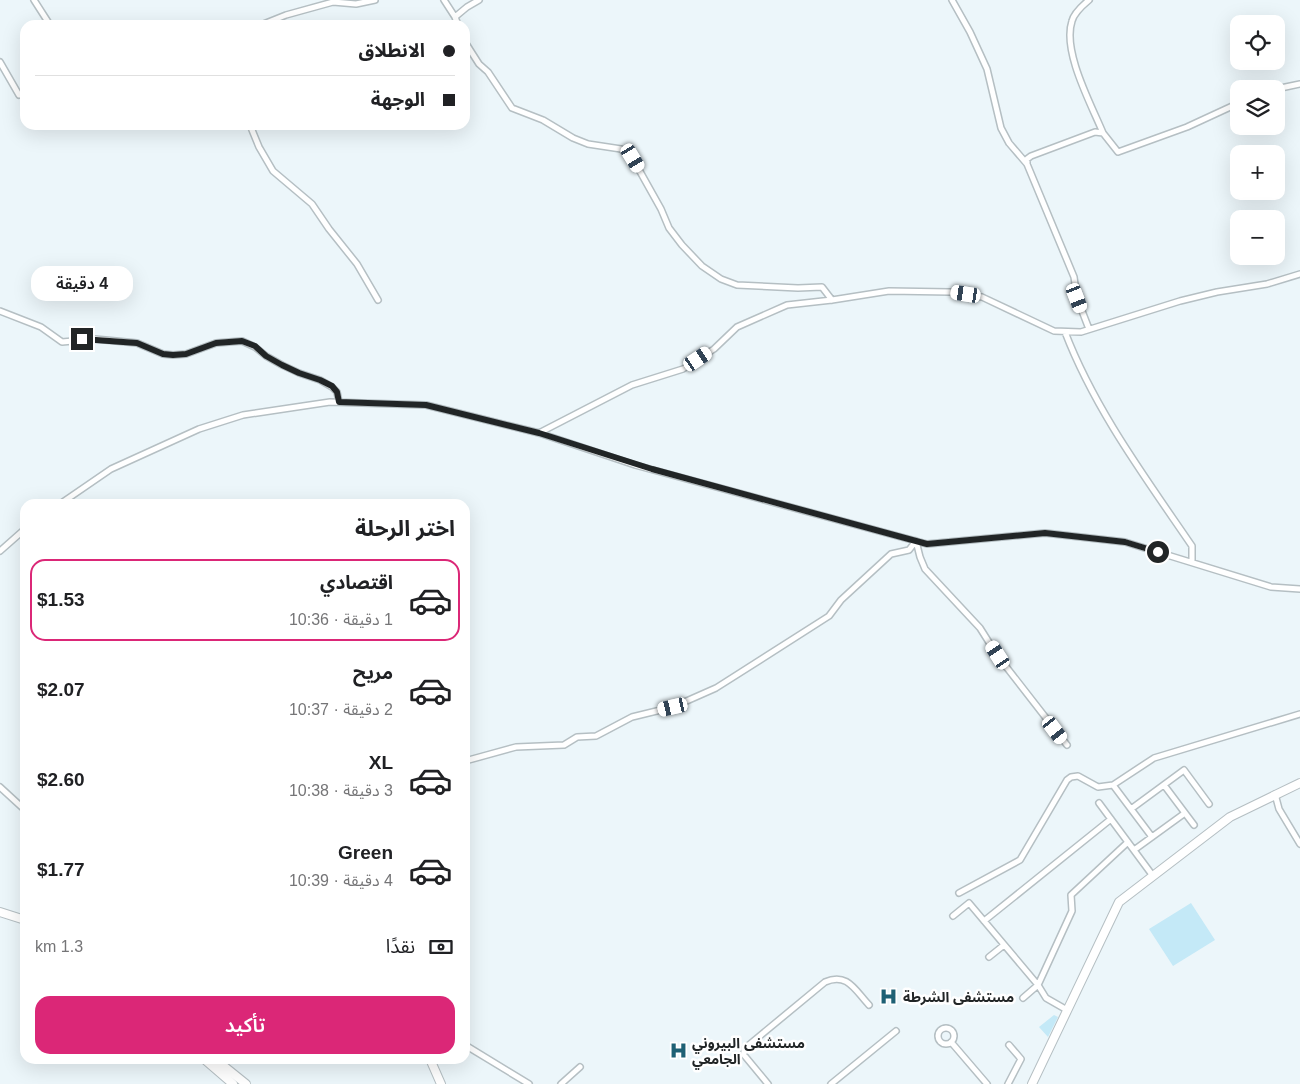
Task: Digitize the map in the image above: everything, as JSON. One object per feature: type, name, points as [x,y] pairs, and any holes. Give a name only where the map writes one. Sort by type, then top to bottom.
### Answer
[{"type":"street","points":[[34,0],[47,20]]},
{"type":"street","points":[[272,20],[286,14],[333,2],[356,4],[375,0]]},
{"type":"street","points":[[444,0],[457,20]]},
{"type":"street","points":[[456,17],[467,7],[480,0]]},
{"type":"street","points":[[952,0],[988,70],[996,115],[1001,128],[1008,142],[1027,164],[1074,277],[1077,298],[1089,329]]},
{"type":"street","points":[[1090,0],[1072,18],[1069,34],[1072,59],[1102,133],[1118,152],[1187,127],[1230,107]]},
{"type":"street","points":[[470,50],[479,64],[488,72],[512,108],[543,120],[573,138],[588,144],[621,149],[633,158],[654,195],[669,228],[682,246],[702,266],[721,279],[737,285],[798,288],[822,287],[832,300]]},
{"type":"street","points":[[0,62],[19,95]]},
{"type":"street","points":[[1285,87],[1300,84]]},
{"type":"street","points":[[252,130],[273,171],[312,204],[357,264],[378,300]]},
{"type":"street","points":[[1027,164],[1027,159],[1030,156],[1095,132],[1102,133]]},
{"type":"street","points":[[539,433],[632,385],[683,369],[714,349],[737,326],[787,305],[889,291],[950,292],[982,297],[1054,332],[1081,332],[1180,301],[1217,292],[1267,284],[1300,274]]},
{"type":"street","points":[[0,311],[41,327],[62,342],[95,339],[137,343],[163,354],[173,355],[186,354],[216,343],[242,341],[255,346],[266,356],[282,365],[332,386],[337,392],[339,402]]},
{"type":"street","points":[[1065,332],[1077,363],[1104,415],[1192,546],[1192,562]]},
{"type":"street","points":[[67,499],[111,469],[199,429],[243,416],[330,402],[426,405],[539,433],[644,467],[927,544],[1045,533],[1125,542],[1271,587],[1300,589]]},
{"type":"street","points":[[0,551],[20,533]]},
{"type":"street","points":[[916,541],[925,569],[980,628],[998,655],[1067,745]]},
{"type":"street","points":[[470,761],[516,747],[564,745],[577,737],[596,736],[632,717],[673,707],[716,688],[829,616],[841,600],[891,554],[909,550],[916,541]]},
{"type":"street","points":[[959,893],[1020,860],[1067,780],[1071,777],[1078,776],[1098,787],[1113,785],[1154,758],[1300,714]]},
{"type":"street","points":[[1132,809],[1184,770],[1209,804]]},
{"type":"street","points":[[1032,1084],[1119,902],[1230,817],[1300,783]]},
{"type":"street","points":[[1113,785],[1152,837]]},
{"type":"street","points":[[1164,785],[1194,825]]},
{"type":"street","points":[[0,787],[20,805]]},
{"type":"street","points":[[1274,794],[1279,809],[1300,844]]},
{"type":"street","points":[[1099,803],[1153,876]]},
{"type":"street","points":[[1134,850],[1185,813]]},
{"type":"street","points":[[984,921],[1111,819]]},
{"type":"street","points":[[1023,998],[1038,985],[1072,911],[1071,895],[1128,842]]},
{"type":"street","points":[[953,916],[969,903],[1038,985],[1046,998],[1067,1010]]},
{"type":"street","points":[[0,912],[20,918]]},
{"type":"street","points":[[989,958],[1004,945]]},
{"type":"street","points":[[768,1084],[744,1056],[744,1050],[825,982],[833,978],[842,978],[869,1005]]},
{"type":"street","points":[[831,1084],[896,1032]]},
{"type":"street","points":[[951,1042],[987,1084]]},
{"type":"street","points":[[1008,1084],[1021,1059],[1009,1045]]},
{"type":"street","points":[[470,1048],[529,1084]]},
{"type":"street","points":[[210,1064],[234,1084]]},
{"type":"street","points":[[221,1064],[246,1084]]},
{"type":"street","points":[[432,1064],[441,1084]]},
{"type":"street","points":[[561,1084],[580,1067]]},
{"type":"shaded area","points":[[1191,903],[1215,940],[1173,966],[1149,929]]},
{"type":"shaded area","points":[[1054,1015],[1058,1017],[1048,1037],[1039,1027]]},
{"type":"place","name":"مستشفى الشرطة","points":[[889,997]]},
{"type":"place","name":"مستشفى البيروني الجامعي","points":[[678,1051]]},
{"type":"route","points":[[82,339],[137,343],[163,354],[173,355],[186,354],[216,343],[242,341],[255,346],[266,356],[282,365],[332,386],[337,392],[339,402],[426,405],[539,433],[652,469],[927,544],[1045,533],[1125,542],[1158,552]]}]
